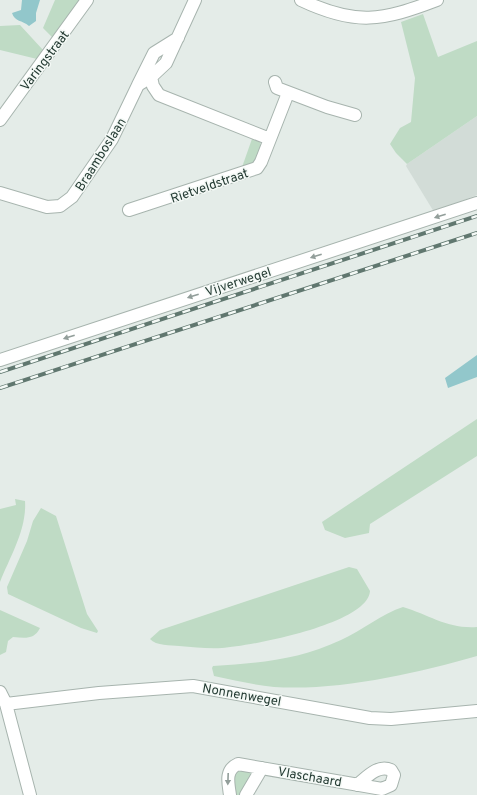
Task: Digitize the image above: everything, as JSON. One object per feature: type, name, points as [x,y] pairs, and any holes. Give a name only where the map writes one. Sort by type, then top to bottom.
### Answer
[{"type":"street","name":"Varingstraat","points":[[0,120],[87,0]]},
{"type":"street","points":[[138,85],[151,77],[166,63],[195,0]]},
{"type":"street","points":[[301,0],[320,9],[340,15],[368,18],[397,15],[437,0]]},
{"type":"street","name":"Braamboslaan","points":[[0,193],[47,207],[60,206],[72,197],[112,139],[154,53],[178,38]]},
{"type":"street","points":[[151,77],[153,86],[159,95],[270,139]]},
{"type":"street","points":[[275,82],[277,88],[288,93],[355,115]]},
{"type":"street","name":"Rietveldstraat","points":[[129,210],[257,168],[261,162],[288,93]]},
{"type":"street","name":"Vijverwegel","points":[[0,360],[477,203]]},
{"type":"street","name":"Nonnenwegel","points":[[6,704],[99,693],[194,686],[370,718],[391,719],[477,712]]},
{"type":"street","points":[[0,692],[6,704],[30,795]]},
{"type":"street","name":"Vlaschaard","points":[[230,795],[227,780],[229,771],[232,767],[238,764],[246,764],[357,785]]},
{"type":"street","name":"Vlaschaard","points":[[246,795],[262,768]]},
{"type":"shaded area","points":[[477,116],[477,195],[434,212],[406,166]]},
{"type":"green space","points":[[55,0],[82,0],[53,38],[43,28]]},
{"type":"green space","points":[[423,14],[438,57],[477,41],[477,116],[407,164],[396,153],[390,144],[400,128],[411,122],[415,78],[401,22]]},
{"type":"green space","points":[[20,25],[43,50],[37,59],[0,50],[0,26]]},
{"type":"green space","points":[[253,136],[260,142],[261,145],[257,162],[241,170]]},
{"type":"green space","points":[[477,419],[477,456],[370,524],[369,533],[345,538],[325,530],[322,522]]},
{"type":"green space","points":[[15,499],[25,501],[25,511],[21,532],[0,582],[0,509],[16,505]]},
{"type":"green space","points":[[41,508],[56,516],[87,614],[98,631],[97,633],[81,628],[8,594],[7,587],[27,541],[33,521]]},
{"type":"green space","points":[[349,567],[357,569],[370,591],[364,603],[350,614],[330,623],[281,638],[222,648],[164,645],[156,643],[150,639],[160,630]]},
{"type":"green space","points":[[403,607],[448,624],[477,627],[477,656],[428,669],[376,680],[350,684],[299,688],[252,684],[214,676],[213,666],[263,662],[294,656],[325,647],[349,636],[388,613]]},
{"type":"green space","points":[[0,610],[40,628],[35,635],[29,637],[13,637],[8,641],[6,652],[0,655]]},
{"type":"green space","points":[[236,768],[250,771],[251,773],[242,795],[232,795],[232,773]]},
{"type":"water","points":[[22,0],[40,0],[36,13],[36,21],[29,26],[15,18],[12,13],[21,10]]},
{"type":"water","points":[[477,355],[477,377],[448,388],[445,378]]},
{"type":"railway","points":[[0,372],[477,216]]},
{"type":"railway","points":[[0,388],[477,233]]}]
